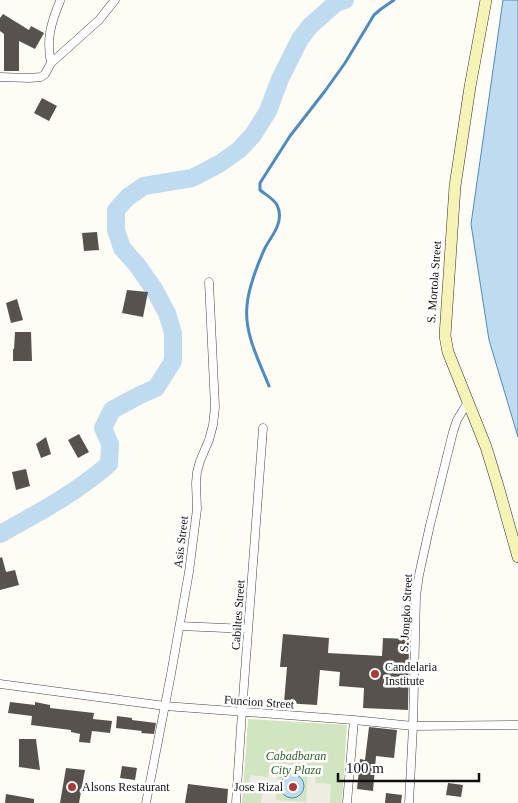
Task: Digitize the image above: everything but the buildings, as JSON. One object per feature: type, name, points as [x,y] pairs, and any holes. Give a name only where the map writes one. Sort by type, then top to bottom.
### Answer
[{"type":"street","points":[[0,77],[41,77],[45,74],[51,63],[99,20],[116,0]]},
{"type":"street","name":"S. Mortola Street","points":[[486,0],[455,186],[445,336],[448,352],[488,455],[518,557]]},
{"type":"street","points":[[51,63],[49,34],[52,20],[60,1]]},
{"type":"street","name":"Asis Street","points":[[146,803],[189,572],[197,509],[197,472],[213,425],[215,407],[209,282]]},
{"type":"street","name":"S. Jongko Street","points":[[409,803],[416,596],[419,575],[453,432],[457,420],[468,402]]},
{"type":"street","name":"Cabiltes Street","points":[[236,803],[263,428]]},
{"type":"street","points":[[180,626],[248,629]]},
{"type":"street","name":"Funcion Street","points":[[0,684],[165,706],[413,726],[518,725]]},
{"type":"street","points":[[347,803],[354,720]]},
{"type":"green space","name":"Cabadbaran City Plaza","points":[[248,719],[347,725],[342,803],[242,803]]},
{"type":"shaded area","points":[[270,763],[317,767],[315,783],[331,784],[330,803],[261,803],[263,788],[249,786],[250,775],[268,777]],"holes":[[[278,771],[308,773],[306,802],[276,800]]]},
{"type":"water","points":[[503,0],[518,0],[518,437],[489,340],[471,224]]},
{"type":"water","points":[[292,774],[297,775],[303,781],[303,791],[297,797],[292,798],[287,797],[281,791],[280,786],[281,781],[287,775]]},
{"type":"waterway","points":[[0,534],[70,493],[109,464],[110,444],[103,428],[112,410],[156,388],[173,361],[173,333],[167,313],[154,289],[122,248],[116,230],[116,210],[128,197],[144,186],[192,178],[219,164],[239,150],[253,135],[268,111],[280,79],[300,39],[310,26],[336,3],[345,0]]},
{"type":"waterway","points":[[269,386],[253,347],[247,316],[249,292],[259,261],[279,222],[277,205],[260,190],[260,183],[290,136],[345,63],[374,15],[394,0]]},
{"type":"place","name":"Candelaria Institute","points":[[375,674]]},
{"type":"place","name":"Alsons Restaurant","points":[[72,787]]},
{"type":"place","name":"Jose Rizal","points":[[293,787]]}]
